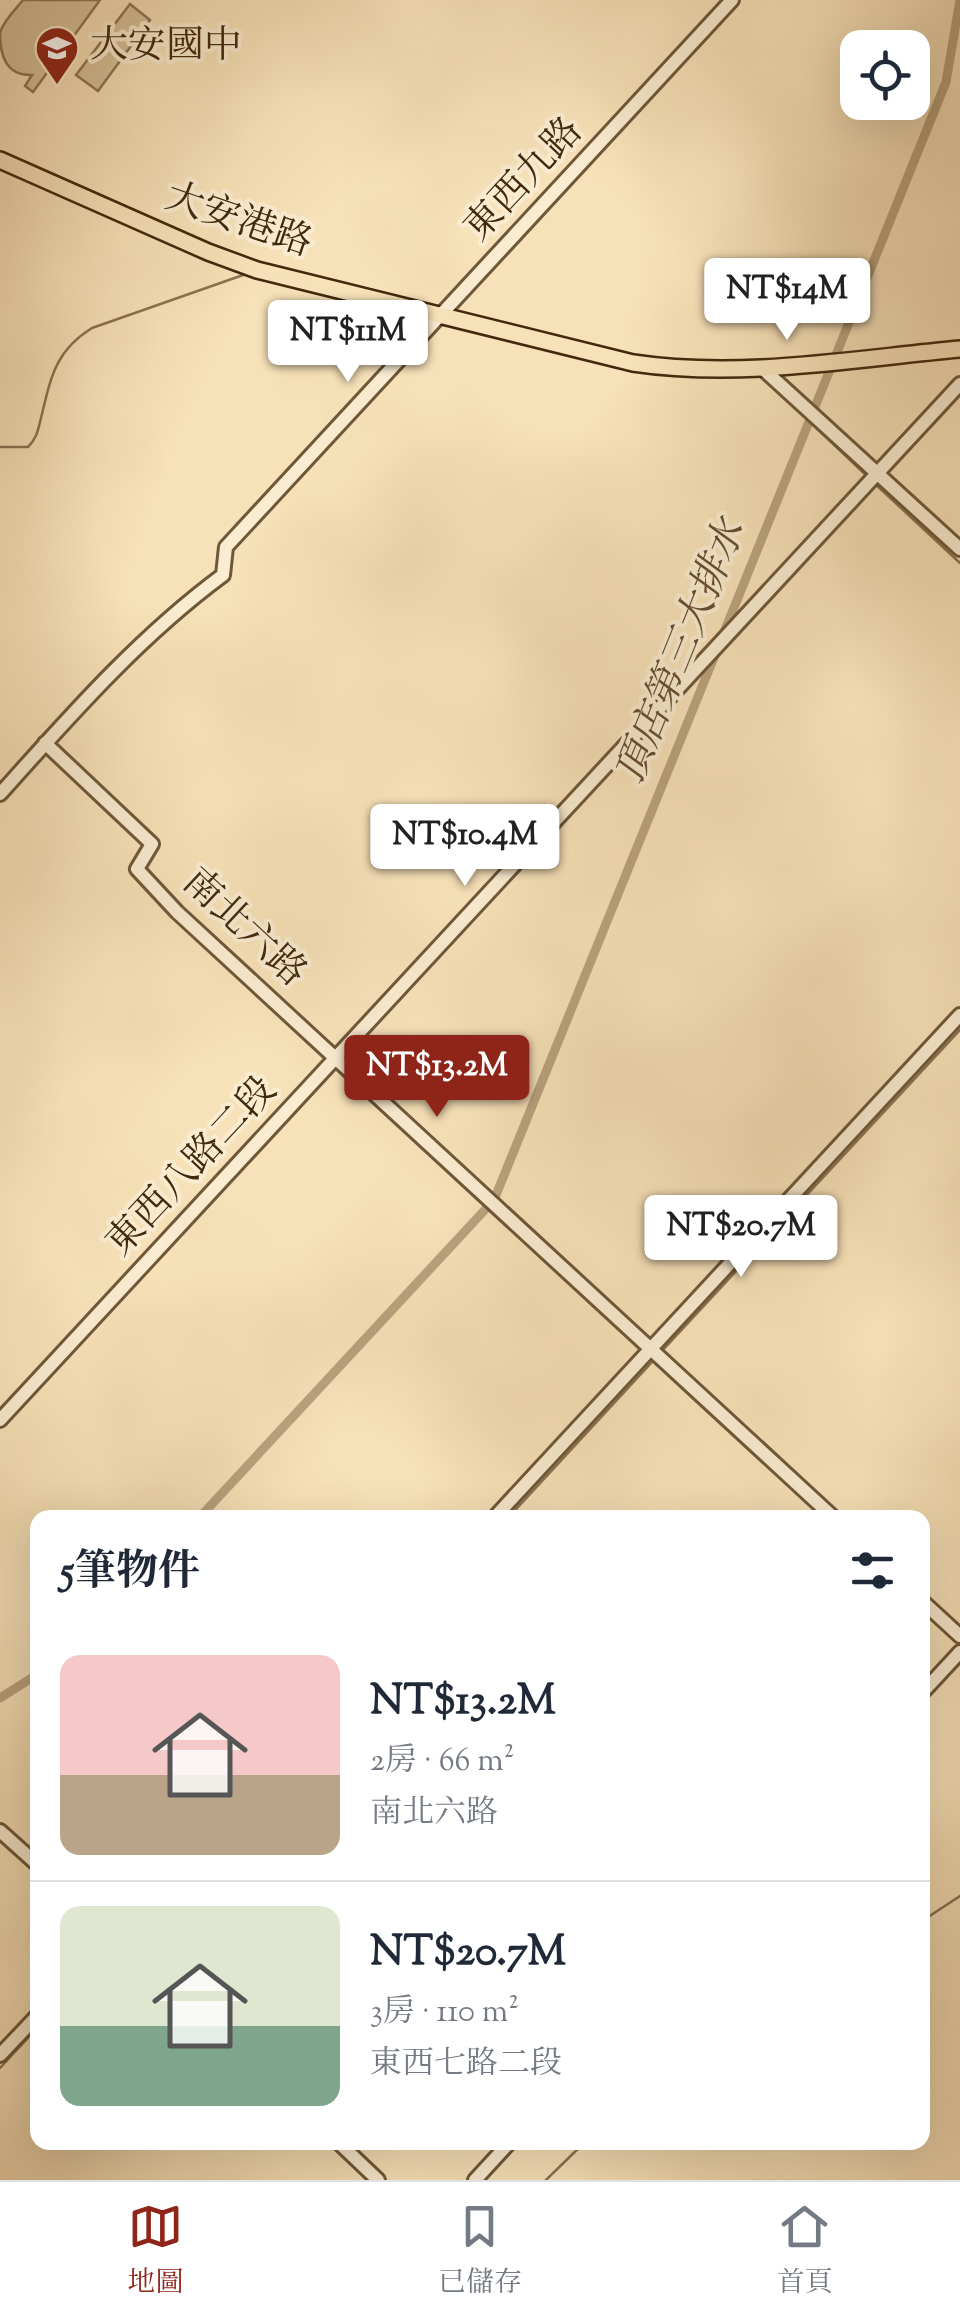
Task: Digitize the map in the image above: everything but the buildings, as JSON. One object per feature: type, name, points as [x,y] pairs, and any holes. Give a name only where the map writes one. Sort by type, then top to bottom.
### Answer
[{"type":"main road","name":"大安港路","points":[[0,160],[240,264],[632,363],[680,370],[762,368],[960,349]]},
{"type":"street","name":"東西九路","points":[[0,794],[138,646],[179,607],[223,575],[226,547],[732,0]]},
{"type":"street","points":[[762,368],[960,549]]},
{"type":"street","name":"東西八路二段","points":[[0,1420],[960,384]]},
{"type":"street","name":"南北六路","points":[[45,744],[152,844],[137,869],[177,912],[825,1510]]},
{"type":"street","points":[[501,1510],[960,1015]]},
{"type":"street","points":[[930,1609],[960,1636]]},
{"type":"street","points":[[930,1684],[960,1652]]},
{"type":"street","points":[[0,1831],[30,1858]]},
{"type":"street","points":[[0,2055],[30,2023]]},
{"type":"street","points":[[346,2150],[378,2180]]},
{"type":"street","points":[[475,2180],[503,2150]]},
{"type":"shaded area","points":[[23,0],[100,0],[33,92],[25,86],[32,75],[11,68],[0,42],[4,24]]},
{"type":"shaded area","points":[[130,4],[150,20],[98,91],[76,75]]},
{"type":"waterway","name":"頂店第三大排水","points":[[723,635],[946,82],[960,0]]},
{"type":"waterway","points":[[0,447],[31,444],[56,366],[70,346],[92,328],[246,274]]},
{"type":"waterway","points":[[808,420],[868,477]]},
{"type":"waterway","points":[[873,482],[960,563]]},
{"type":"waterway","name":"頂店第三大排水","points":[[206,1510],[494,1200],[717,650]]},
{"type":"waterway","points":[[662,1351],[960,1030]]},
{"type":"waterway","points":[[515,1510],[653,1361]]},
{"type":"waterway","name":"頂店第三大排水","points":[[0,1698],[30,1679]]},
{"type":"waterway","points":[[930,1916],[960,1896]]},
{"type":"waterway","points":[[0,2068],[30,2036]]},
{"type":"waterway","points":[[336,2150],[368,2180]]},
{"type":"waterway","points":[[546,2180],[577,2150]]},
{"type":"place","name":"大安國中","points":[[57,86]]}]
